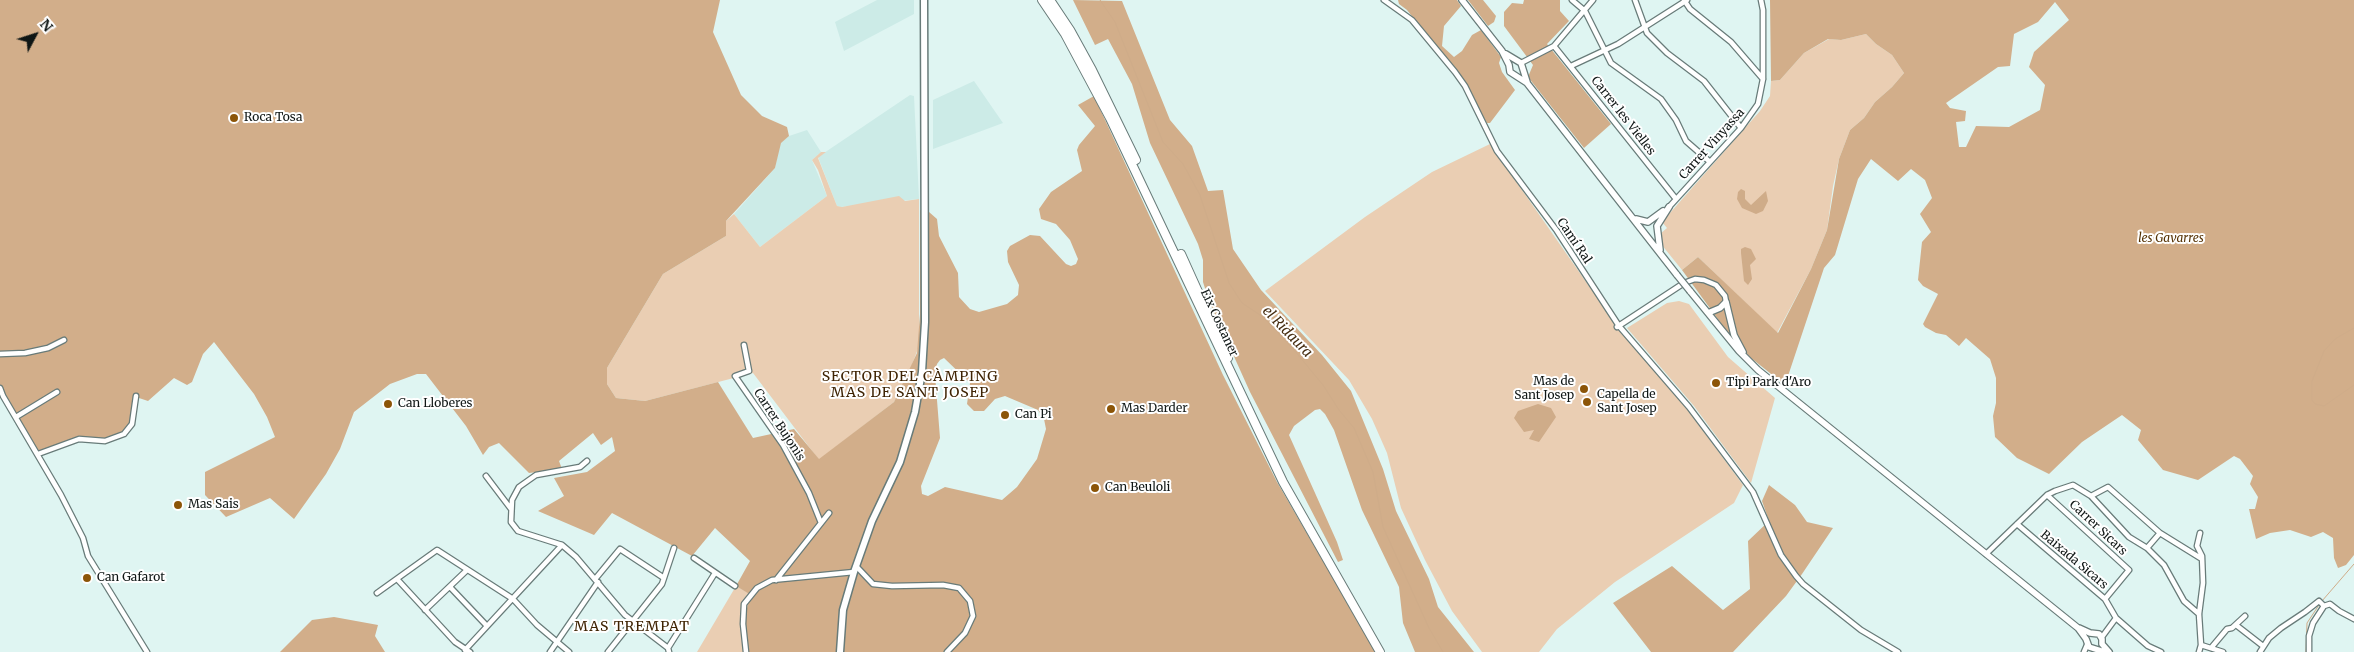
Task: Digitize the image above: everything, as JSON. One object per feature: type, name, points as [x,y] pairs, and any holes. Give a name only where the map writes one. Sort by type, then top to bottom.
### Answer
[{"type":"highway","points":[[1038,0],[1059,18]]},
{"type":"highway","name":"Eix Costaner","points":[[1042,0],[1059,18],[1116,116],[1270,445],[1338,573],[1386,652]]},
{"type":"highway","name":"Eix Costaner","points":[[1050,0],[1145,188],[1211,335],[1283,482],[1380,652]]},
{"type":"highway","points":[[1054,0],[1059,18]]},
{"type":"main road","points":[[840,652],[843,610],[855,569],[872,521],[900,462],[915,412],[922,372],[925,322],[924,0]]},
{"type":"street","name":"Camí Ral","points":[[1384,0],[1412,20],[1455,72],[1465,86],[1498,151],[1557,231],[1618,326],[1689,407],[1753,492],[1781,555],[1803,584],[1861,630],[1898,652]]},
{"type":"street","points":[[1462,0],[1512,63]]},
{"type":"street","points":[[1572,0],[1585,12],[1596,31],[1603,52],[1620,71],[1661,99],[1676,120],[1686,141],[1710,162]]},
{"type":"street","points":[[1512,63],[1521,63],[1554,46],[1585,12],[1593,0]]},
{"type":"street","points":[[1635,0],[1643,27],[1667,53],[1704,81],[1741,128]]},
{"type":"street","name":"Carrer Vinyassa","points":[[1669,207],[1741,128],[1758,104],[1763,80],[1763,10],[1761,0]]},
{"type":"street","points":[[1571,66],[1603,52],[1685,1],[1731,42],[1763,80]]},
{"type":"street","name":"Carrer les Vielles","points":[[1554,46],[1676,199]]},
{"type":"street","points":[[1512,63],[1510,72],[1519,73]]},
{"type":"street","points":[[1521,63],[1519,73],[1527,84],[1645,231],[1690,292],[1749,361],[2105,652]]},
{"type":"street","points":[[1645,231],[1648,222],[1669,207]]},
{"type":"street","points":[[1645,231],[1657,226],[1669,207]]},
{"type":"street","points":[[1633,217],[1648,222]]},
{"type":"street","points":[[1657,226],[1660,252]]},
{"type":"street","points":[[1618,326],[1684,283],[1694,279],[1704,280],[1716,285],[1725,296],[1734,335],[1749,361]]},
{"type":"street","points":[[1708,313],[1720,308],[1726,302]]},
{"type":"street","points":[[0,354],[25,353],[48,348],[64,340]]},
{"type":"street","name":"Carrer Bujonis","points":[[744,345],[749,371],[735,376],[783,445],[810,493],[821,523]]},
{"type":"street","points":[[0,388],[77,526],[88,556],[147,652]]},
{"type":"street","points":[[16,417],[57,392]]},
{"type":"street","points":[[38,454],[79,439],[105,440],[124,434],[132,424],[136,396]]},
{"type":"street","points":[[587,461],[580,467],[536,475],[519,487],[512,500],[511,509],[512,522],[518,531],[562,545],[597,580],[625,616],[668,650],[715,573]]},
{"type":"street","points":[[486,476],[511,509]]},
{"type":"street","points":[[1986,554],[2047,495],[2073,485],[2091,496],[2129,537],[2147,548],[2168,570],[2184,601],[2199,614]]},
{"type":"street","points":[[2091,496],[2108,487],[2160,533],[2202,559]]},
{"type":"street","name":"Carrer Sicars","points":[[2047,495],[2129,570],[2105,599]]},
{"type":"street","points":[[776,580],[829,514]]},
{"type":"street","name":"Baixada Sicars","points":[[2017,524],[2105,599],[2116,618],[2148,646],[2161,652]]},
{"type":"street","points":[[2147,548],[2160,533]]},
{"type":"street","points":[[2199,652],[2201,645],[2199,614],[2203,583],[2202,559],[2196,546],[2200,533]]},
{"type":"street","points":[[397,579],[425,610],[467,651],[487,626],[562,545]]},
{"type":"street","points":[[608,652],[662,584],[674,548]]},
{"type":"street","points":[[550,652],[597,580],[620,549],[664,578]]},
{"type":"street","points":[[376,593],[437,550],[512,599],[537,625],[570,652]]},
{"type":"street","points":[[694,558],[735,586]]},
{"type":"street","points":[[746,652],[742,624],[744,604],[757,588],[776,580],[855,569],[873,584],[892,586],[943,585],[959,588],[970,601],[973,616],[965,633],[947,652]]},
{"type":"street","points":[[425,610],[467,570]]},
{"type":"street","points":[[450,587],[487,626]]},
{"type":"street","points":[[2260,652],[2269,638],[2319,601],[2324,605],[2330,604],[2354,619]]},
{"type":"street","points":[[2310,652],[2309,636],[2313,623],[2324,605]]},
{"type":"street","points":[[2211,648],[2227,630],[2236,625],[2244,616]]},
{"type":"street","points":[[2092,643],[2116,618]]},
{"type":"street","points":[[2236,625],[2263,646]]},
{"type":"street","points":[[2092,643],[2109,652]]},
{"type":"street","points":[[2201,645],[2223,652]]},
{"type":"shaded area","points":[[877,0],[914,0],[914,14],[844,51],[835,22]]},
{"type":"shaded area","points":[[1866,34],[1892,55],[1904,73],[1875,102],[1864,118],[1850,130],[1839,159],[1827,230],[1811,269],[1777,333],[1698,257],[1682,270],[1661,244],[1660,234],[1667,228],[1662,222],[1760,111],[1770,96],[1771,81],[1780,80],[1804,53],[1829,39],[1841,40]]},
{"type":"shaded area","points":[[974,81],[1003,123],[933,149],[933,100]]},
{"type":"shaded area","points":[[910,95],[914,96],[919,199],[837,206],[818,157]]},
{"type":"shaded area","points":[[807,130],[821,152],[812,160],[827,196],[760,247],[734,214],[775,168],[780,143],[789,136]]},
{"type":"shaded area","points":[[1490,144],[1621,332],[1685,406],[1743,485],[1734,503],[1615,582],[1557,629],[1539,652],[1482,652],[1452,611],[1425,560],[1401,508],[1387,453],[1372,419],[1349,380],[1265,291],[1365,217],[1432,172]]},
{"type":"shaded area","points":[[821,152],[826,152],[818,158],[837,206],[842,207],[899,196],[905,201],[919,199],[919,346],[907,378],[894,402],[819,460],[753,373],[645,401],[616,398],[607,384],[607,368],[663,274],[726,236],[726,221],[734,214],[760,247],[827,196],[818,170],[812,160]]},
{"type":"shaded area","points":[[1741,189],[1745,191],[1745,199],[1751,205],[1766,191],[1768,201],[1763,211],[1756,214],[1742,208],[1737,199],[1738,192]]},
{"type":"shaded area","points":[[1745,247],[1751,249],[1756,259],[1750,265],[1752,279],[1748,285],[1744,281],[1741,253],[1741,249]]},
{"type":"shaded area","name":"Tipi Park d'Aro","points":[[1679,301],[1689,304],[1728,357],[1775,398],[1751,483],[1694,406],[1627,328],[1667,303]]},
{"type":"shaded area","points":[[1538,404],[1551,408],[1556,417],[1539,442],[1529,439],[1534,430],[1524,432],[1514,418],[1518,411]]},
{"type":"shaded area","points":[[736,586],[752,595],[748,652],[697,652]]},
{"type":"green space","points":[[0,0],[720,0],[713,32],[741,95],[762,116],[787,127],[789,136],[781,143],[775,168],[726,221],[726,236],[663,274],[607,368],[607,384],[616,398],[645,401],[718,382],[753,438],[794,429],[819,459],[894,402],[917,353],[920,314],[920,210],[929,212],[937,219],[939,236],[958,273],[959,297],[970,309],[979,312],[1007,304],[1018,295],[1019,285],[1008,262],[1007,251],[1010,246],[1030,235],[1040,236],[1066,264],[1071,266],[1076,264],[1078,259],[1070,240],[1056,224],[1041,219],[1039,209],[1051,192],[1082,171],[1077,150],[1095,126],[1078,105],[1094,96],[1223,375],[1277,482],[1376,652],[748,652],[745,615],[751,595],[736,586],[750,561],[715,528],[692,556],[612,513],[594,535],[538,511],[564,496],[554,478],[587,472],[615,451],[612,437],[601,445],[593,433],[559,461],[562,469],[529,473],[499,443],[489,447],[483,455],[466,426],[426,374],[417,374],[390,384],[354,412],[340,449],[326,474],[294,519],[270,498],[226,517],[205,495],[205,472],[275,437],[267,417],[254,394],[214,342],[203,354],[192,382],[187,385],[174,378],[148,401],[136,397],[132,424],[124,434],[105,441],[79,439],[38,454],[21,432],[0,395]],"holes":[[[944,358],[970,383],[967,404],[974,411],[984,411],[995,399],[1005,396],[1038,410],[1044,419],[1046,429],[1037,459],[1017,487],[1002,500],[945,487],[928,496],[922,494],[921,486],[940,438],[935,375],[937,364]]]},
{"type":"green space","points":[[1073,0],[1122,1],[1170,120],[1192,146],[1208,191],[1223,190],[1233,249],[1261,290],[1322,355],[1351,391],[1383,469],[1396,511],[1429,579],[1438,607],[1474,652],[1415,652],[1403,623],[1399,587],[1362,510],[1334,430],[1320,409],[1315,410],[1294,426],[1289,435],[1337,542],[1343,560],[1338,562],[1250,392],[1209,301],[1203,282],[1203,260],[1198,244],[1150,143],[1132,84],[1108,39],[1095,45]]},
{"type":"green space","points":[[1398,0],[1457,0],[1461,6],[1444,26],[1442,46],[1454,57],[1462,51],[1472,35],[1481,30],[1501,57],[1499,63],[1502,72],[1515,90],[1490,123],[1487,123],[1455,70],[1407,10],[1399,4]]},
{"type":"green space","points":[[1468,0],[1483,0],[1496,16],[1494,22],[1488,26]]},
{"type":"green space","points":[[1524,0],[1560,0],[1560,11],[1569,21],[1547,44],[1611,124],[1584,148],[1528,77],[1533,65],[1504,26],[1504,12],[1512,3],[1523,4]]},
{"type":"green space","name":"les Gavarres","points":[[1770,0],[2354,0],[2354,555],[2346,565],[2338,568],[2334,558],[2333,538],[2323,532],[2311,537],[2290,530],[2270,533],[2256,539],[2249,509],[2255,509],[2258,497],[2250,484],[2253,476],[2240,459],[2234,456],[2198,480],[2163,470],[2138,440],[2141,430],[2122,415],[2082,442],[2049,474],[2017,458],[1995,437],[1993,416],[1996,403],[1996,378],[1990,359],[1966,338],[1959,346],[1946,335],[1936,333],[1923,324],[1938,294],[1923,286],[1918,280],[1922,242],[1931,232],[1920,214],[1932,198],[1925,180],[1911,169],[1898,181],[1871,159],[1858,179],[1835,255],[1824,268],[1785,385],[1751,358],[1728,333],[1682,270],[1698,257],[1778,333],[1811,269],[1827,230],[1839,159],[1850,130],[1864,118],[1875,102],[1904,73],[1892,55],[1866,34],[1841,40],[1828,39],[1804,53],[1780,80],[1771,81]],"holes":[[[2055,2],[2069,20],[2034,52],[2029,67],[2045,85],[2040,110],[2009,127],[1976,126],[1966,147],[1959,147],[1956,122],[1965,121],[1966,111],[1950,108],[1946,103],[1998,67],[2010,66],[2014,34],[2038,22]]]},
{"type":"green space","points":[[1769,485],[1795,505],[1807,522],[1833,528],[1802,574],[1786,596],[1733,652],[1651,652],[1613,603],[1672,566],[1723,610],[1750,589],[1748,541],[1769,521],[1762,501]]},
{"type":"green space","points":[[334,617],[378,625],[375,636],[385,652],[280,652],[312,620]]},
{"type":"waterway","name":"el Ridaura","points":[[1100,0],[1115,22],[1163,142],[1183,164],[1200,195],[1229,283],[1242,303],[1263,317],[1294,350],[1323,385],[1339,410],[1354,428],[1373,472],[1383,527],[1429,628],[1443,652]]},
{"type":"waterway","points":[[2354,328],[2335,339],[2324,351],[2312,381],[2312,400],[2315,404],[2324,406],[2354,385]]},
{"type":"waterway","points":[[2322,601],[2354,564]]},
{"type":"waterway","points":[[2306,652],[2307,623],[2319,605]]},
{"type":"place","name":"Roca Tosa","points":[[234,118]]},
{"type":"place","name":"Tipi Park d'Aro","points":[[1716,383]]},
{"type":"place","name":"Mas de Sant Josep","points":[[1584,389]]},
{"type":"place","name":"Capella de Sant Josep","points":[[1587,402]]},
{"type":"place","name":"Can Lloberes","points":[[388,404]]},
{"type":"place","name":"Mas Darder","points":[[1111,409]]},
{"type":"place","name":"Can Pi","points":[[1005,415]]},
{"type":"place","name":"Can Beuloli","points":[[1095,488]]},
{"type":"place","name":"Mas Sais","points":[[178,505]]},
{"type":"place","name":"Can Gafarot","points":[[87,578]]},
{"type":"district","name":"SECTOR DEL CÀMPING MAS DE SANT JOSEP","points":[[910,386]]},
{"type":"district","name":"MAS TREMPAT","points":[[632,627]]}]
